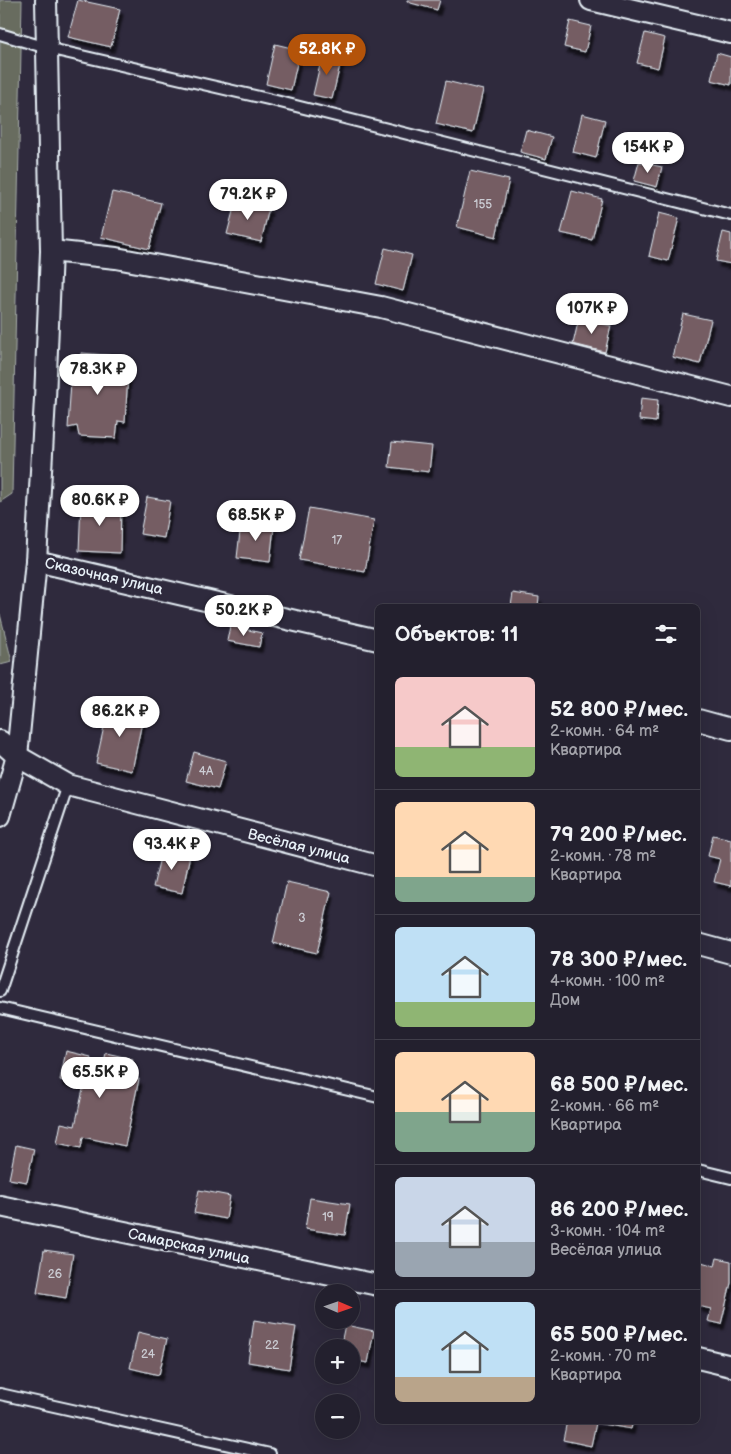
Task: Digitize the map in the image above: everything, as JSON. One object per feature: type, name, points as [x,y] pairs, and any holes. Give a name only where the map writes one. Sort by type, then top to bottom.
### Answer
[{"type":"street","points":[[0,816],[17,756],[36,561],[50,251],[46,0]]},
{"type":"street","points":[[591,0],[731,33]]},
{"type":"street","points":[[50,251],[116,258],[381,307],[731,397]]},
{"type":"street","name":"Сказочная улица","points":[[36,561],[375,639]]},
{"type":"street","points":[[700,721],[731,729]]},
{"type":"street","name":"Весёлая улица","points":[[0,741],[17,756],[68,785],[375,865]]},
{"type":"street","points":[[700,945],[731,953]]},
{"type":"street","name":"Самарская улица","points":[[0,1206],[375,1284]]},
{"type":"street","points":[[700,1358],[731,1366]]},
{"type":"lane","points":[[0,34],[47,48],[268,99],[731,215]]},
{"type":"lane","points":[[0,991],[68,785]]},
{"type":"lane","points":[[0,1008],[375,1096]]},
{"type":"lane","points":[[700,1170],[731,1178]]},
{"type":"lane","points":[[0,1394],[270,1454]]},
{"type":"green space","points":[[0,0],[22,0],[12,494],[0,502]]},
{"type":"green space","points":[[0,614],[12,662],[0,665]]},
{"type":"building","points":[[78,0],[120,9],[111,47],[68,37]]},
{"type":"building","points":[[407,0],[440,0],[437,10],[407,2]]},
{"type":"building","points":[[570,21],[591,26],[585,52],[564,47]]},
{"type":"building","points":[[645,33],[665,38],[658,68],[637,63]]},
{"type":"building","points":[[275,44],[300,50],[291,90],[266,84]]},
{"type":"building","points":[[323,52],[342,57],[332,99],[313,95]]},
{"type":"building","points":[[717,53],[731,57],[731,85],[711,80]]},
{"type":"building","points":[[446,81],[483,90],[473,133],[436,124]]},
{"type":"building","points":[[582,114],[605,120],[596,158],[573,152]]},
{"type":"building","points":[[526,130],[552,137],[546,159],[520,152]]},
{"type":"building","points":[[639,162],[662,167],[657,187],[634,181]]},
{"type":"building","points":[[470,171],[509,180],[496,237],[457,227]]},
{"type":"building","points":[[572,191],[602,199],[592,240],[561,233]]},
{"type":"building","points":[[112,192],[161,203],[149,249],[101,237]]},
{"type":"building","points":[[236,200],[269,208],[261,242],[227,234]]},
{"type":"building","points":[[659,213],[679,218],[668,261],[649,256]]},
{"type":"building","points":[[723,232],[731,234],[731,264],[716,261]]},
{"type":"building","points":[[385,248],[412,255],[403,291],[376,284]]},
{"type":"building","points":[[683,314],[711,320],[700,364],[672,357]]},
{"type":"building","points":[[579,318],[611,326],[605,352],[573,344]]},
{"type":"building","points":[[81,353],[119,356],[118,374],[128,375],[125,422],[118,421],[116,438],[79,436],[77,426],[68,428],[72,365],[80,365]]},
{"type":"building","points":[[641,398],[658,400],[656,422],[639,420]]},
{"type":"building","points":[[392,442],[432,446],[429,472],[389,467]]},
{"type":"building","points":[[147,497],[170,501],[164,538],[140,534]]},
{"type":"building","points":[[81,502],[121,503],[120,553],[79,551]]},
{"type":"building","points":[[309,508],[374,520],[365,572],[299,560]]},
{"type":"building","points":[[241,523],[274,527],[270,562],[237,558]]},
{"type":"building","points":[[513,593],[539,597],[538,604],[511,604]]},
{"type":"building","points":[[230,626],[262,633],[259,647],[227,641]]},
{"type":"building","points":[[109,704],[144,712],[132,771],[96,763]]},
{"type":"building","points":[[194,752],[226,761],[218,789],[186,781]]},
{"type":"building","points":[[713,835],[731,839],[731,886],[714,882],[720,859],[708,856]]},
{"type":"building","points":[[162,849],[190,855],[182,893],[153,887]]},
{"type":"building","points":[[287,882],[331,892],[317,953],[273,943]]},
{"type":"building","points":[[66,1051],[91,1057],[90,1063],[103,1066],[106,1053],[133,1059],[129,1077],[139,1079],[125,1146],[83,1137],[81,1148],[57,1143],[61,1123],[75,1126],[84,1085],[60,1080]]},
{"type":"building","points":[[16,1145],[34,1149],[27,1182],[9,1179]]},
{"type":"building","points":[[199,1190],[230,1196],[226,1219],[194,1213]]},
{"type":"building","points":[[310,1198],[350,1204],[345,1235],[305,1229]]},
{"type":"building","points":[[44,1250],[73,1254],[66,1298],[37,1293]]},
{"type":"building","points":[[717,1258],[731,1261],[731,1283],[721,1324],[708,1321],[711,1309],[700,1306],[700,1262],[715,1266]]},
{"type":"building","points":[[254,1320],[296,1327],[289,1369],[248,1362]]},
{"type":"building","points":[[360,1328],[374,1331],[368,1363],[360,1362],[360,1339],[342,1339],[344,1329]]},
{"type":"building","points":[[138,1332],[167,1339],[159,1375],[130,1368]]},
{"type":"building","points":[[566,1424],[596,1424],[591,1446],[563,1440]]},
{"type":"building","points":[[602,1424],[632,1424],[631,1429]]}]
